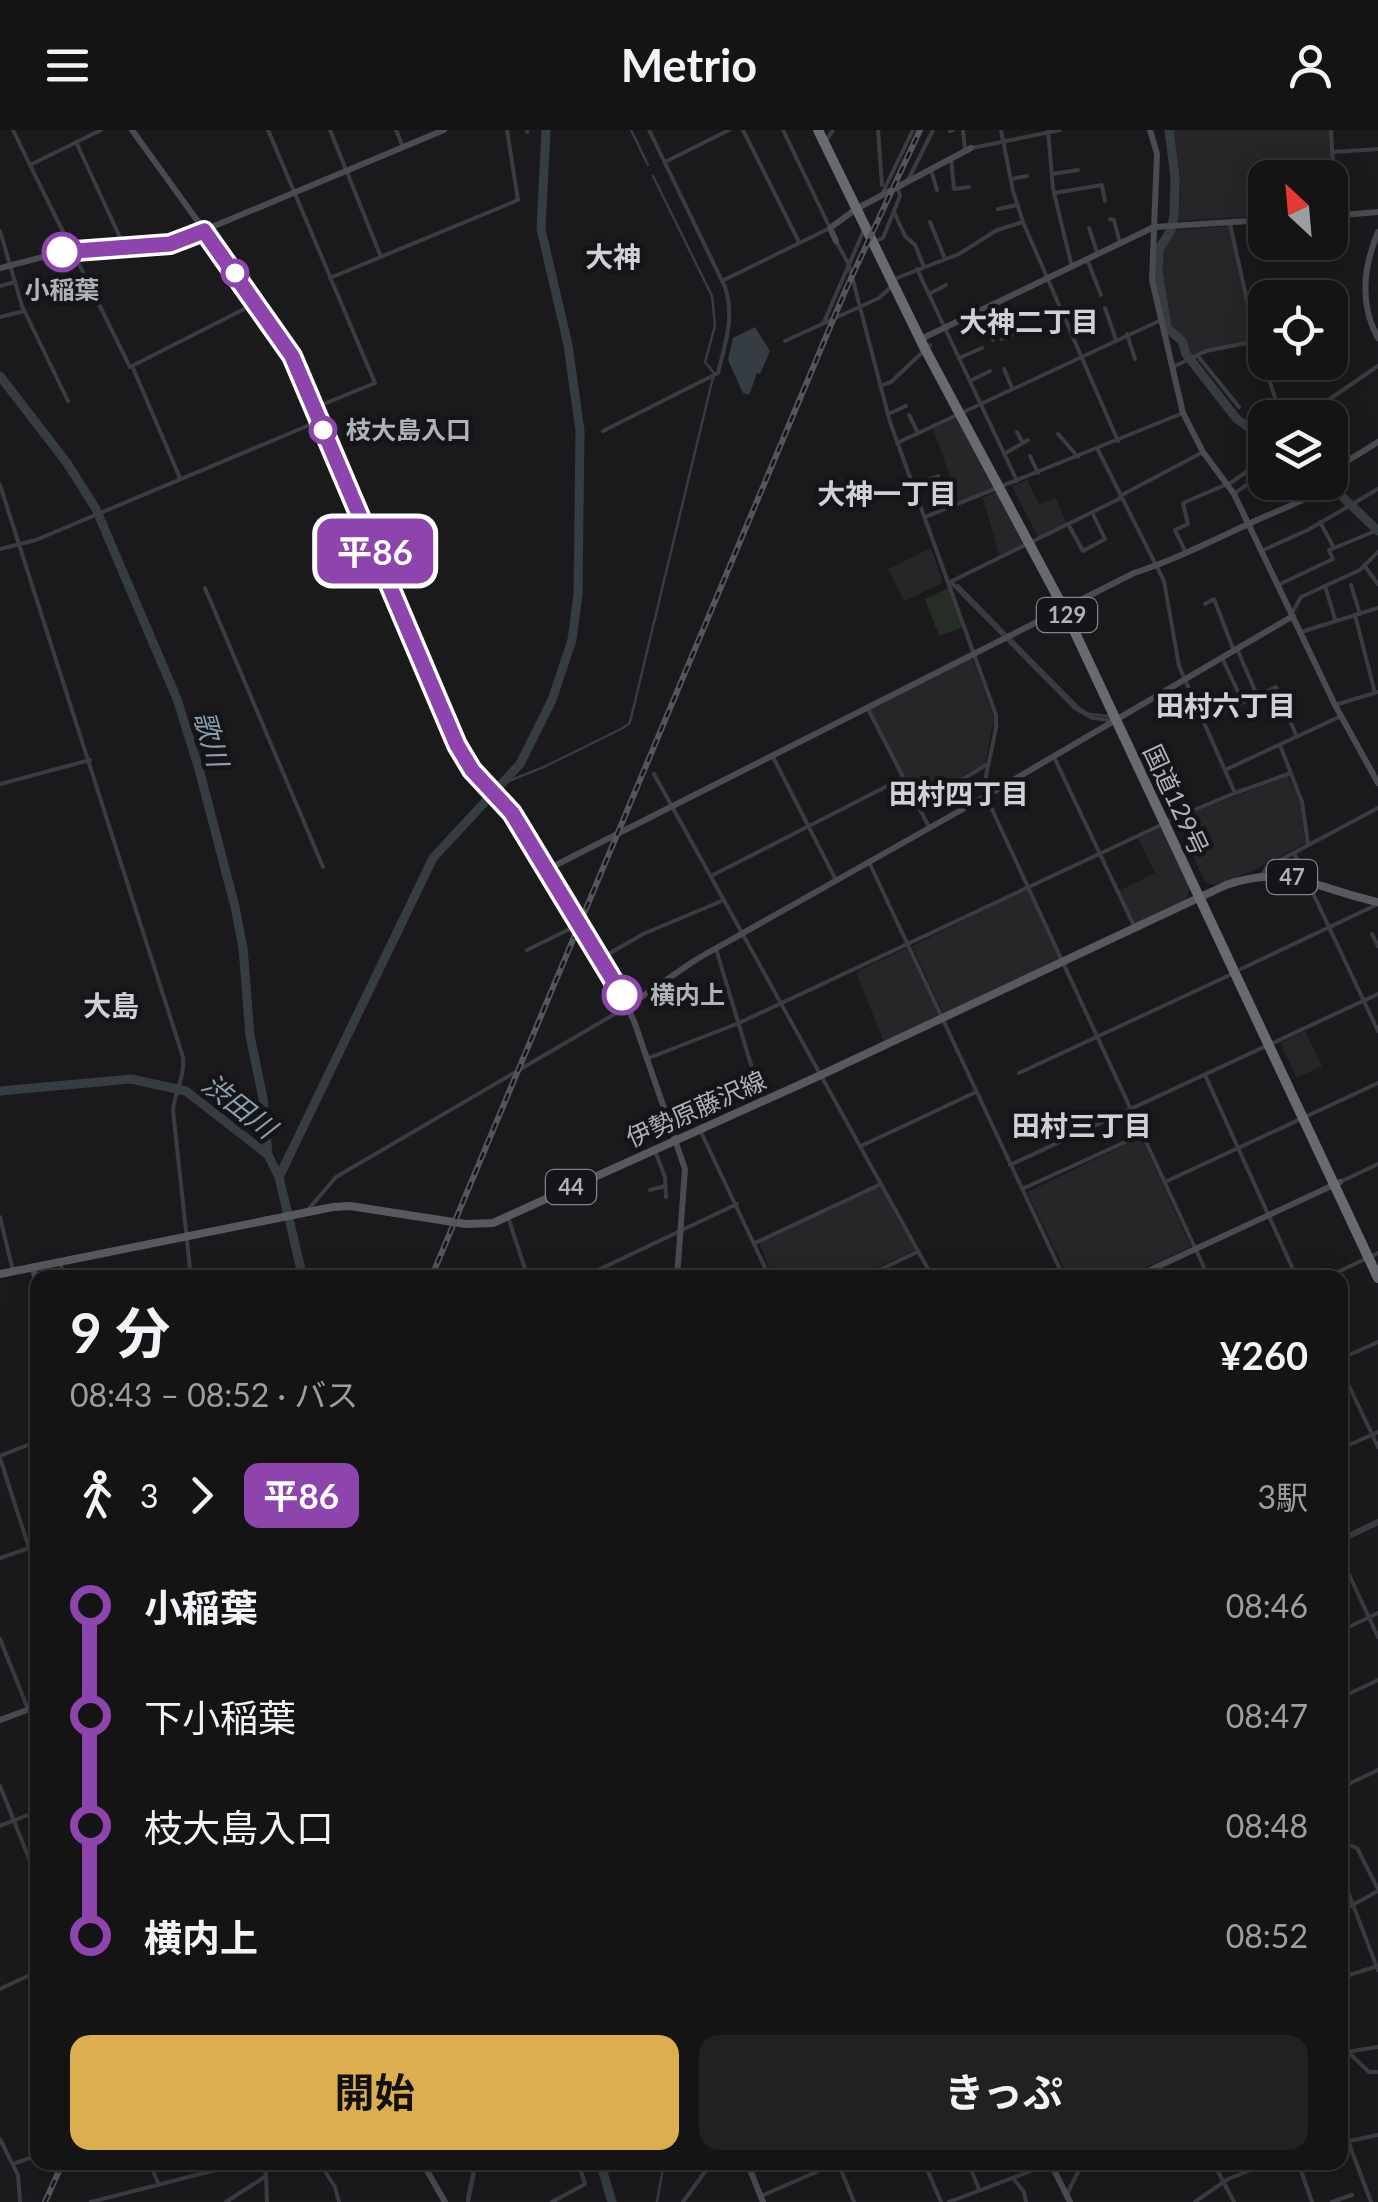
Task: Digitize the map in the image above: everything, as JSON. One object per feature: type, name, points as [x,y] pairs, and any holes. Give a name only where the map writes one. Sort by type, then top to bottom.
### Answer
[{"type":"highway","name":"国道129号","points":[[826,132],[866,228],[962,412],[1007,485],[1066,606],[1375,1257],[1378,1278]]},
{"type":"highway","name":"国道129号","points":[[858,207],[878,240],[895,282]]},
{"type":"main road","name":"47","points":[[1203,895],[1262,875],[1308,880],[1378,903]]},
{"type":"main road","name":"伊勢原藤沢線","points":[[0,1274],[350,1206],[477,1225],[508,1217],[821,1076],[1203,895]]},
{"type":"street","points":[[13,130],[70,250],[133,368],[180,479]]},
{"type":"street","points":[[30,165],[101,130]]},
{"type":"street","points":[[132,130],[286,345],[457,745],[512,813],[628,1006],[685,1169],[678,1270]]},
{"type":"street","points":[[268,130],[375,383],[314,408]]},
{"type":"street","points":[[330,130],[382,257]]},
{"type":"street","points":[[396,130],[403,147]]},
{"type":"street","points":[[4,266],[70,250],[170,244],[444,130]]},
{"type":"street","points":[[330,278],[518,200],[507,130]]},
{"type":"street","points":[[603,431],[718,373],[730,315],[722,281],[650,130]]},
{"type":"street","points":[[665,162],[728,130]]},
{"type":"street","points":[[744,130],[800,243]]},
{"type":"street","points":[[783,130],[849,265],[897,443],[996,715],[982,790],[1206,1270]]},
{"type":"street","points":[[878,130],[882,192]]},
{"type":"street","points":[[882,192],[913,130]]},
{"type":"street","points":[[906,184],[933,130]]},
{"type":"street","points":[[963,130],[968,149]]},
{"type":"street","points":[[1002,130],[1024,222],[1118,441]]},
{"type":"street","points":[[722,281],[830,228],[882,192],[898,189],[968,149],[1060,130]]},
{"type":"street","points":[[1150,130],[1157,154],[1152,280],[1183,413],[1203,452],[1234,494],[1335,705],[1375,771],[1378,783]]},
{"type":"street","points":[[1331,130],[1332,160]]},
{"type":"street","points":[[1048,131],[1054,193],[1072,267]]},
{"type":"street","points":[[76,142],[124,246]]},
{"type":"street","points":[[1332,152],[1378,149]]},
{"type":"street","points":[[951,158],[954,189],[966,189]]},
{"type":"street","points":[[931,170],[937,190]]},
{"type":"street","points":[[1052,174],[1078,170]]},
{"type":"street","points":[[1011,179],[1027,176]]},
{"type":"street","points":[[1054,193],[1102,186],[1106,198]]},
{"type":"street","points":[[878,240],[883,238],[894,212],[900,196],[898,189]]},
{"type":"street","points":[[998,209],[1018,205]]},
{"type":"street","points":[[894,212],[924,266]]},
{"type":"street","points":[[1348,215],[1378,212]]},
{"type":"street","points":[[1114,220],[1120,242]]},
{"type":"street","points":[[880,386],[891,382],[925,343],[945,328],[1120,242],[1154,227],[1248,221]]},
{"type":"street","points":[[785,341],[878,298],[917,269],[945,259],[996,230],[1024,222]]},
{"type":"street","points":[[1229,222],[1248,306]]},
{"type":"street","points":[[932,225],[945,259]]},
{"type":"street","points":[[824,322],[866,228]]},
{"type":"street","points":[[1089,228],[1098,254]]},
{"type":"street","points":[[0,232],[4,266],[15,282],[24,311],[68,402]]},
{"type":"street","points":[[1378,232],[1366,267],[1365,294],[1368,320],[1378,338]]},
{"type":"street","points":[[1087,260],[1101,295]]},
{"type":"street","points":[[917,269],[1004,454],[1007,485]]},
{"type":"street","points":[[0,286],[15,282]]},
{"type":"street","points":[[928,294],[946,285]]},
{"type":"street","points":[[133,368],[256,303]]},
{"type":"street","points":[[992,305],[1007,337]]},
{"type":"street","points":[[1104,308],[1116,340]]},
{"type":"street","points":[[0,317],[24,311]]},
{"type":"street","points":[[977,312],[992,340]]},
{"type":"street","points":[[897,443],[1159,321]]},
{"type":"street","points":[[1127,334],[1136,359]]},
{"type":"street","points":[[1170,368],[1197,355],[1248,343]]},
{"type":"street","points":[[959,358],[982,348]]},
{"type":"street","points":[[1197,355],[1239,407]]},
{"type":"street","points":[[1328,400],[1378,366]]},
{"type":"street","points":[[1004,369],[1012,388]]},
{"type":"street","points":[[970,381],[990,371]]},
{"type":"street","points":[[888,414],[906,406]]},
{"type":"street","points":[[925,517],[1183,413]]},
{"type":"street","points":[[909,415],[918,434]]},
{"type":"street","points":[[0,549],[17,546],[319,421]]},
{"type":"street","points":[[1004,454],[1025,441],[1017,432]]},
{"type":"street","points":[[1058,434],[1078,458]]},
{"type":"street","points":[[1348,461],[1378,442]]},
{"type":"street","points":[[1098,450],[1167,591],[1176,658],[1236,793]]},
{"type":"street","points":[[949,583],[1203,452]]},
{"type":"street","points":[[1030,456],[1038,473]]},
{"type":"street","points":[[1186,553],[1175,530],[1188,524],[1183,503],[1248,470]]},
{"type":"street","points":[[913,486],[938,476]]},
{"type":"street","points":[[0,484],[183,1057],[183,1079],[174,1096],[173,1110],[190,1270]]},
{"type":"street","points":[[1234,494],[1248,484]]},
{"type":"street","points":[[1261,551],[1378,489]]},
{"type":"street","points":[[544,870],[1066,606],[1299,500]]},
{"type":"street","points":[[1068,524],[1082,550],[1105,539],[1092,512]]},
{"type":"street","points":[[1320,522],[1334,548]]},
{"type":"street","points":[[1278,585],[1333,559],[1329,550],[1373,532]]},
{"type":"street","points":[[306,1212],[336,1177],[628,1006],[716,949],[1236,650],[1292,614],[1301,597],[1364,565],[1378,552]]},
{"type":"street","points":[[1364,565],[1378,584]]},
{"type":"street","points":[[949,583],[1084,715],[1119,718]]},
{"type":"street","points":[[1335,705],[1376,692],[1351,585]]},
{"type":"street","points":[[1325,586],[1336,621]]},
{"type":"street","points":[[206,588],[323,867]]},
{"type":"street","points":[[1205,604],[1214,599],[1257,696]]},
{"type":"street","points":[[1301,632],[1378,608]]},
{"type":"street","points":[[1222,658],[1243,702]]},
{"type":"street","points":[[1204,720],[1276,687],[1297,737]]},
{"type":"street","points":[[867,707],[929,828]]},
{"type":"street","points":[[1225,770],[1341,716]]},
{"type":"street","points":[[1280,744],[1302,802],[1308,844]]},
{"type":"street","points":[[772,755],[837,881]]},
{"type":"street","points":[[1054,757],[1135,928]]},
{"type":"street","points":[[0,784],[90,760]]},
{"type":"street","points":[[911,792],[963,780],[988,764]]},
{"type":"street","points":[[654,774],[929,1270]]},
{"type":"street","points":[[646,1059],[738,1023],[1168,822],[1291,774]]},
{"type":"street","points":[[711,876],[903,778]]},
{"type":"street","points":[[1262,875],[1294,852],[1378,808]]},
{"type":"street","points":[[1294,852],[1378,1030]]},
{"type":"street","points":[[869,862],[1060,1270]]},
{"type":"street","points":[[600,960],[642,934],[724,900]]},
{"type":"street","points":[[1018,1072],[1378,903]]},
{"type":"street","points":[[527,950],[578,926]]},
{"type":"street","points":[[1372,934],[1378,946]]},
{"type":"street","points":[[716,949],[762,1102]]},
{"type":"street","points":[[1010,1165],[1378,994]]},
{"type":"street","points":[[1205,1076],[1293,1270]]},
{"type":"street","points":[[1165,1182],[1378,1083]]},
{"type":"street","points":[[860,1146],[976,1092]]},
{"type":"street","points":[[700,1130],[766,1270]]},
{"type":"street","points":[[1022,1189],[1143,1134]]},
{"type":"street","points":[[655,1151],[666,1197]]},
{"type":"street","points":[[1150,1270],[1378,1164]]},
{"type":"street","points":[[754,1242],[881,1184]]},
{"type":"street","points":[[650,1190],[666,1186]]},
{"type":"street","points":[[597,1270],[737,1204]]},
{"type":"street","points":[[0,1217],[12,1271]]},
{"type":"street","points":[[508,1217],[525,1270]]},
{"type":"street","points":[[880,1270],[919,1252]]},
{"type":"street","points":[[1344,1270],[1375,1257]]},
{"type":"street","points":[[61,1261],[62,1270]]},
{"type":"street","points":[[1348,1355],[1378,1342]]},
{"type":"street","points":[[1348,1382],[1375,1433],[1378,1447]]},
{"type":"street","points":[[1348,1446],[1375,1433]]},
{"type":"street","points":[[0,1558],[29,1548],[0,1457],[30,1444]]},
{"type":"street","points":[[1348,1535],[1378,1521]]},
{"type":"street","points":[[1348,1572],[1378,1637]]},
{"type":"street","points":[[1348,1627],[1378,1614]]},
{"type":"street","points":[[0,1639],[28,1709],[0,1720]]},
{"type":"street","points":[[1348,1694],[1378,1680]]},
{"type":"street","points":[[1348,1784],[1378,1770]]},
{"type":"street","points":[[0,1786],[30,1861]]},
{"type":"street","points":[[0,1826],[30,1814]]},
{"type":"street","points":[[1348,1840],[1357,1848],[1378,1890],[1348,1906]]},
{"type":"street","points":[[1348,1889],[1378,1967],[1348,1976]]},
{"type":"street","points":[[0,1989],[30,1975]]},
{"type":"street","points":[[1348,2052],[1378,2047]]},
{"type":"street","points":[[1348,2052],[1369,2072],[1378,2072]]},
{"type":"street","points":[[1370,2202],[1348,2141],[1378,2136]]},
{"type":"street","points":[[0,2139],[21,2186],[20,2202]]},
{"type":"street","points":[[14,2164],[30,2158]]},
{"type":"street","points":[[153,2170],[159,2186]]},
{"type":"street","points":[[91,2202],[218,2170]]},
{"type":"street","points":[[265,2170],[267,2202]]},
{"type":"street","points":[[324,2170],[338,2202]]},
{"type":"street","points":[[427,2170],[445,2202]]},
{"type":"street","points":[[468,2202],[474,2170]]},
{"type":"street","points":[[552,2202],[585,2184],[581,2170]]},
{"type":"street","points":[[683,2202],[706,2170]]},
{"type":"street","points":[[749,2170],[762,2199],[823,2170]]},
{"type":"street","points":[[841,2170],[854,2202]]},
{"type":"street","points":[[927,2170],[941,2202]]},
{"type":"street","points":[[972,2170],[980,2189]]},
{"type":"street","points":[[949,2202],[1034,2170]]},
{"type":"street","points":[[1055,2170],[1069,2198]]},
{"type":"street","points":[[1069,2198],[1077,2170]]},
{"type":"street","points":[[1217,2170],[1234,2202]]},
{"type":"street","points":[[1195,2202],[1223,2183],[1253,2170]]},
{"type":"street","points":[[1301,2170],[1312,2202]]},
{"type":"street","points":[[226,2202],[266,2176]]},
{"type":"street","points":[[1013,2178],[1024,2192],[1026,2202]]},
{"type":"street","points":[[1332,2202],[1352,2195]]},
{"type":"shaded area","points":[[1170,130],[1330,130],[1331,160],[1248,160],[1248,217],[1173,221],[1175,177]]},
{"type":"shaded area","points":[[1229,226],[1248,312],[1248,341],[1189,356],[1183,339],[1168,327],[1160,293],[1160,249],[1175,230]]},
{"type":"shaded area","points":[[755,327],[770,351],[749,395],[743,393],[728,360],[733,338]]},
{"type":"shaded area","points":[[956,418],[993,488],[959,501],[933,429]]},
{"type":"shaded area","points":[[1027,480],[1039,504],[1056,498],[1066,523],[1038,537],[1012,486]]},
{"type":"shaded area","points":[[996,492],[1023,544],[999,555],[983,498]]},
{"type":"shaded area","points":[[931,548],[943,583],[904,601],[888,569]]},
{"type":"shaded area","points":[[948,588],[963,627],[939,636],[925,599]]},
{"type":"shaded area","points":[[972,658],[994,718],[985,764],[957,779],[913,791],[870,709]]},
{"type":"shaded area","points":[[1288,776],[1300,802],[1305,843],[1250,872],[1214,885],[1205,882],[1178,824],[1181,817]]},
{"type":"shaded area","points":[[1161,827],[1190,889],[1186,899],[1135,924],[1119,891],[1155,873],[1138,838]]},
{"type":"shaded area","points":[[1027,889],[1060,960],[944,1015],[912,946]]},
{"type":"shaded area","points":[[907,948],[939,1017],[884,1042],[856,972]]},
{"type":"shaded area","points":[[1305,1031],[1322,1066],[1297,1078],[1280,1043]]},
{"type":"shaded area","points":[[1141,1137],[1191,1247],[1141,1270],[1065,1270],[1027,1192]]},
{"type":"shaded area","points":[[877,1187],[914,1248],[872,1270],[770,1270],[759,1242]]},
{"type":"waterway","points":[[279,1177],[433,858],[520,764],[552,700],[572,640],[578,594],[580,431],[568,345],[541,229],[546,130]]},
{"type":"waterway","points":[[631,130],[648,165]]},
{"type":"waterway","points":[[1169,130],[1175,177],[1174,215],[1171,230],[1159,249],[1158,271],[1167,328],[1182,341],[1186,354],[1236,418],[1248,427]]},
{"type":"waterway","points":[[504,783],[621,729],[631,718],[714,373],[705,362],[715,326],[712,296],[653,176]]},
{"type":"waterway","name":"歌川","points":[[0,376],[67,463],[96,509],[177,699],[235,907],[268,1155]]},
{"type":"waterway","points":[[1346,500],[1378,531]]},
{"type":"waterway","points":[[958,585],[1006,634]]},
{"type":"waterway","points":[[1011,639],[1079,708],[1089,714],[1108,716]]},
{"type":"waterway","name":"渋田川","points":[[0,1091],[131,1079],[186,1091],[268,1155],[279,1177],[301,1270]]},
{"type":"waterway","points":[[1348,1538],[1378,1524]]},
{"type":"waterway","points":[[467,2200],[473,2170]]},
{"type":"waterway","name":"渋田川","points":[[602,2170],[612,2202]]},
{"type":"waterway","points":[[657,2202],[663,2170]]},
{"type":"railway","points":[[434,1270],[846,289],[920,130]]},
{"type":"railway","points":[[45,2202],[59,2170]]},
{"type":"bus line","name":"平86","points":[[62,252],[170,244],[204,231],[292,356],[457,745],[472,770],[512,813],[622,995]]},
{"type":"place","name":"小稲葉","points":[[62,252]]},
{"type":"place","name":"枝大島入口","points":[[323,430]]},
{"type":"place","name":"横内上","points":[[622,995]]},
{"type":"district","name":"大神","points":[[613,257]]},
{"type":"district","name":"大神二丁目","points":[[1029,322]]},
{"type":"district","name":"大神一丁目","points":[[887,494]]},
{"type":"district","name":"田村六丁目","points":[[1226,706]]},
{"type":"district","name":"田村四丁目","points":[[959,794]]},
{"type":"district","name":"大島","points":[[111,1006]]},
{"type":"district","name":"田村三丁目","points":[[1082,1126]]}]
